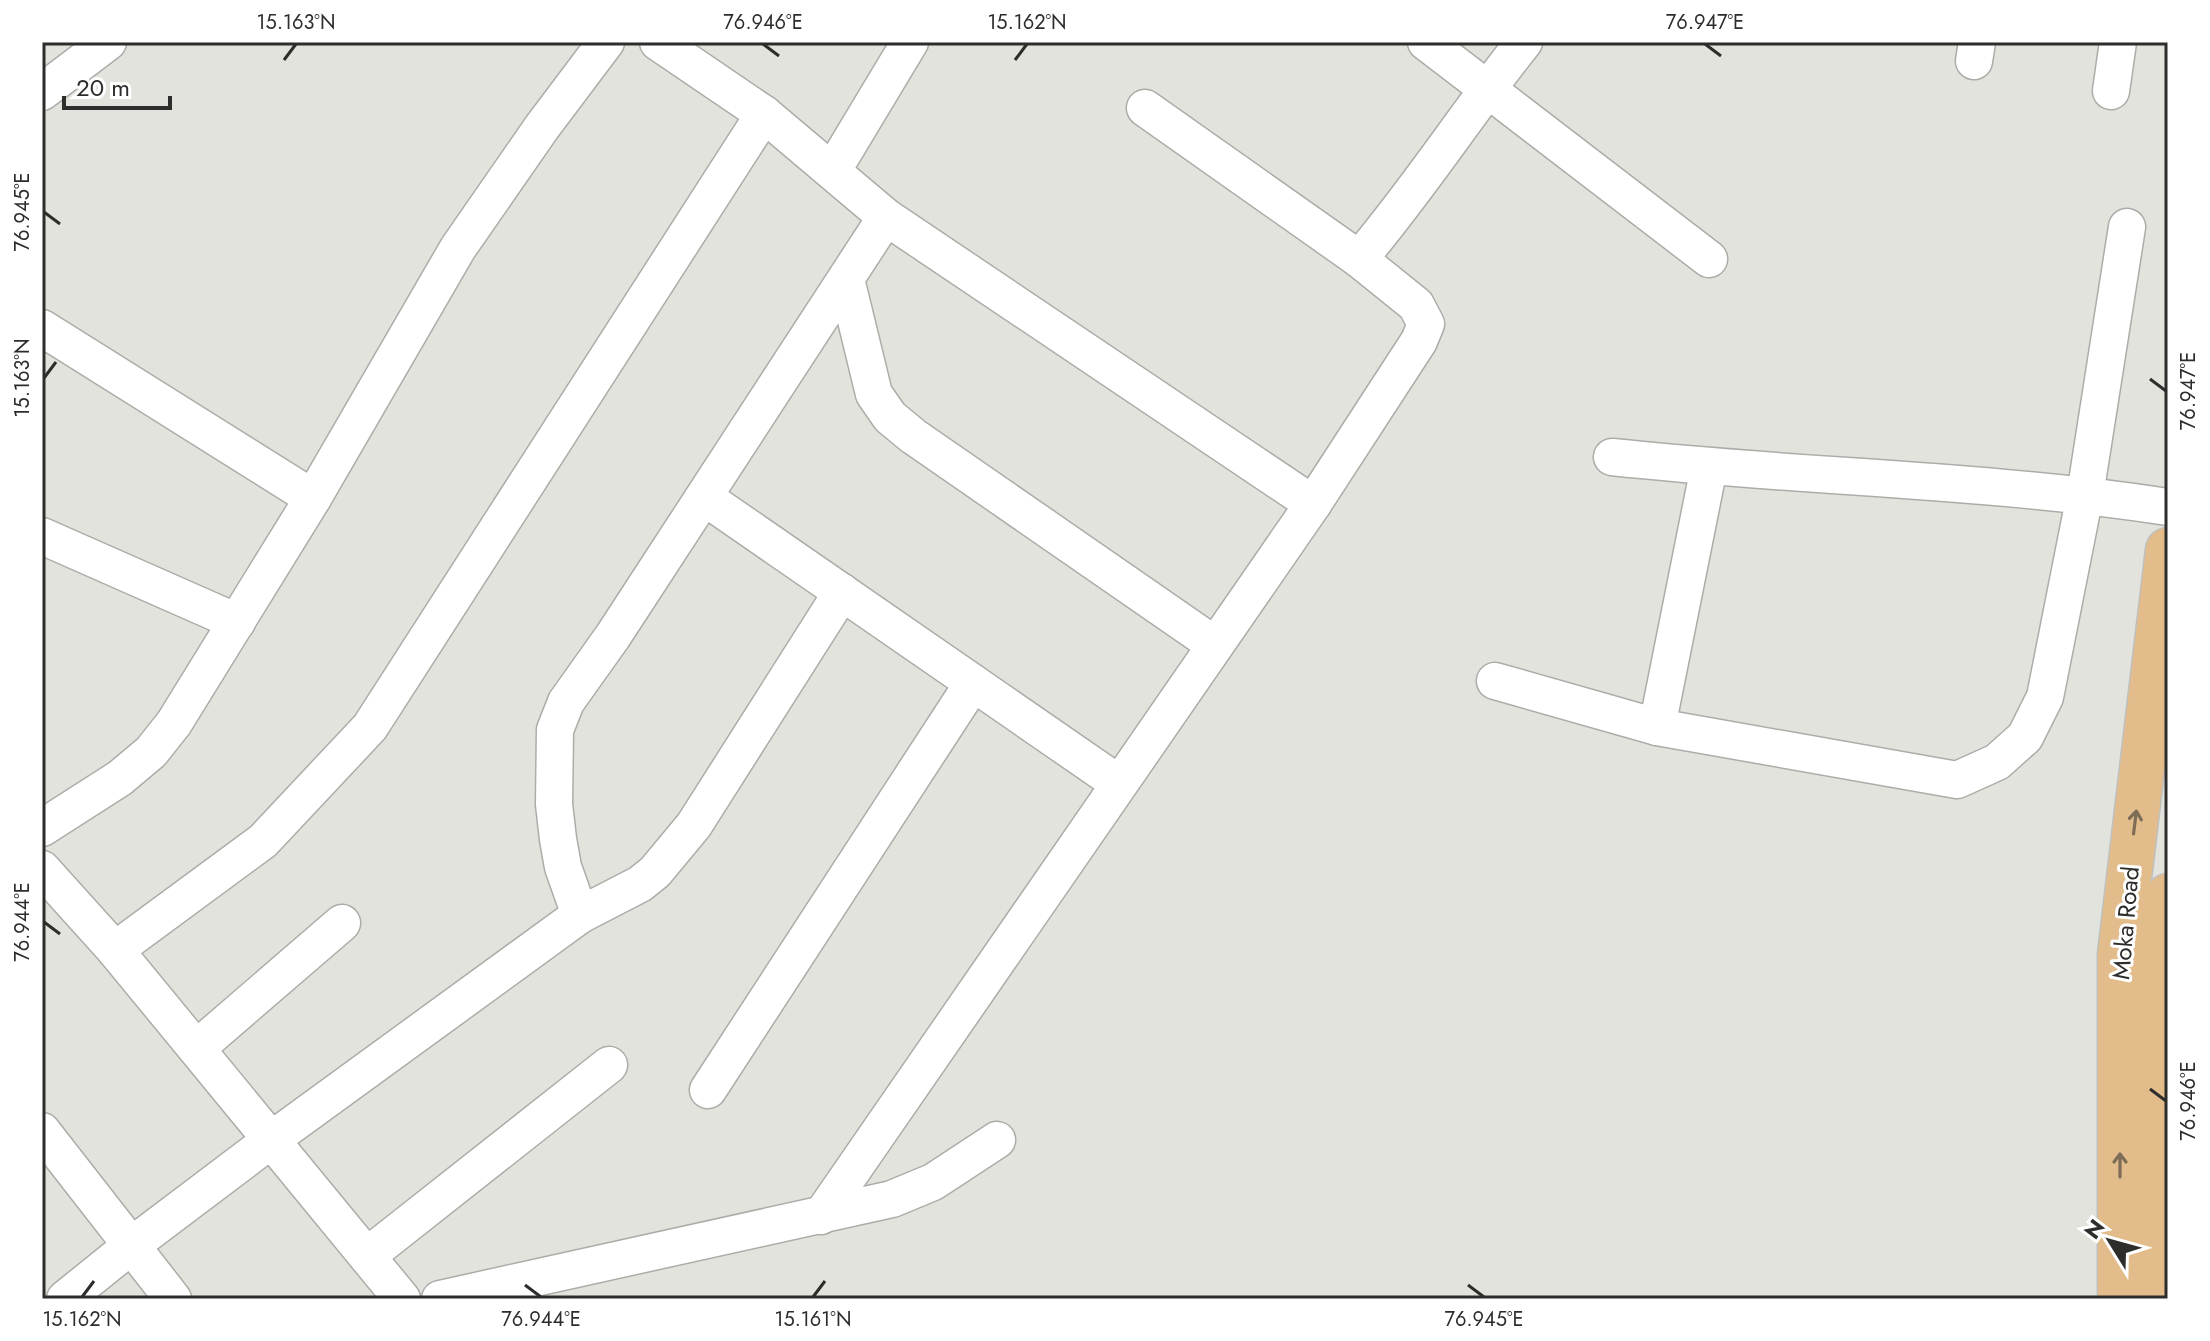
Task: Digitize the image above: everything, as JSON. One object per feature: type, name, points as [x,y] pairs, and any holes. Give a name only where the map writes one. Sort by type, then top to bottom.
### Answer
[{"type":"main road","name":"Moka Road","points":[[2155,1299],[2148,1088],[2120,954],[2168,550]]},
{"type":"main road","name":"Moka Road","points":[[2120,1299],[2165,960],[2168,896]]},
{"type":"street","points":[[42,92],[108,42]]},
{"type":"street","points":[[42,828],[120,778],[151,752],[174,723],[313,498],[458,248],[606,42]]},
{"type":"street","points":[[833,170],[910,42]]},
{"type":"street","points":[[1426,42],[1709,259]]},
{"type":"street","points":[[1359,259],[1400,211],[1487,88],[1524,42]]},
{"type":"street","points":[[2111,91],[2118,42]]},
{"type":"street","points":[[668,44],[764,114],[886,217],[1313,504]]},
{"type":"street","points":[[821,1216],[1313,504],[1419,341],[1426,324],[1416,305],[1359,259],[1145,108]]},
{"type":"street","points":[[115,950],[263,841],[370,727],[764,114]]},
{"type":"street","points":[[580,915],[563,867],[554,804],[555,730],[566,702],[886,217]]},
{"type":"street","points":[[1495,681],[1657,727],[1957,780],[1997,762],[2025,737],[2045,697],[2085,495],[2127,227]]},
{"type":"street","points":[[846,279],[874,394],[890,417],[1215,645]]},
{"type":"street","points":[[42,328],[313,498]]},
{"type":"street","points":[[1612,457],[2085,495],[2168,507]]},
{"type":"street","points":[[1657,727],[1709,467]]},
{"type":"street","points":[[704,497],[1118,783]]},
{"type":"street","points":[[44,543],[237,622]]},
{"type":"street","points":[[65,1299],[271,1140],[580,915],[640,884],[674,853],[694,825],[842,592]]},
{"type":"street","points":[[708,1090],[973,683]]},
{"type":"street","points":[[42,869],[115,950],[402,1299]]},
{"type":"street","points":[[197,1048],[342,923]]},
{"type":"street","points":[[367,1256],[609,1065]]},
{"type":"street","points":[[42,1131],[173,1299]]},
{"type":"street","points":[[440,1299],[892,1199],[933,1182],[997,1140]]}]
